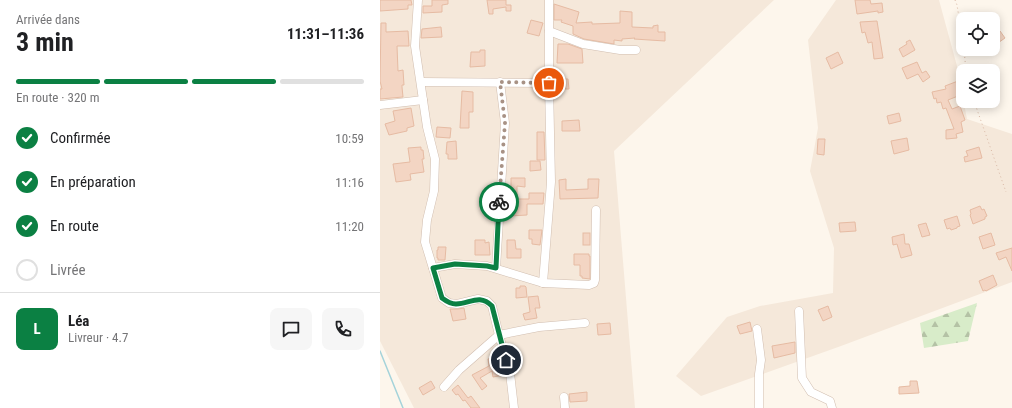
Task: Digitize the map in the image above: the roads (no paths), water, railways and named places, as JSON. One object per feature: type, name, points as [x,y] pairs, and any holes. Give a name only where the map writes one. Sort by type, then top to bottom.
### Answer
[{"type":"street","points":[[418,0],[415,46],[427,127],[435,159],[434,191],[427,220],[425,242],[442,298],[449,303],[457,304],[478,299],[487,301],[492,306],[510,373],[514,408]]},
{"type":"street","points":[[543,283],[551,182],[549,0]]},
{"type":"street","points":[[549,31],[583,44],[620,50],[636,50]]},
{"type":"street","points":[[421,82],[549,83]]},
{"type":"street","points":[[496,268],[505,123],[500,82]]},
{"type":"street","points":[[380,104],[423,100]]},
{"type":"street","points":[[433,268],[455,264],[487,266],[543,283],[590,285],[594,283],[595,280],[596,210]]},
{"type":"street","points":[[799,311],[802,378],[811,392],[830,401],[832,408]]},
{"type":"street","points":[[444,387],[459,370],[499,335],[540,327],[585,323]]},
{"type":"street","points":[[757,329],[761,360],[759,374],[759,408]]},
{"type":"street","points":[[564,397],[565,408]]},
{"type":"waterway","points":[[380,351],[403,408]]}]
